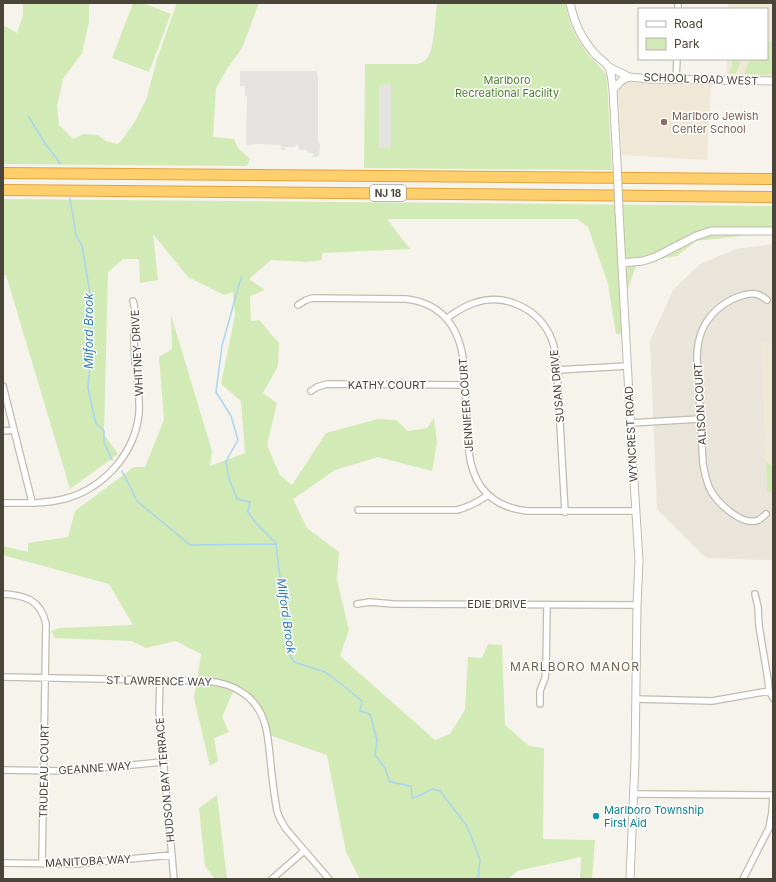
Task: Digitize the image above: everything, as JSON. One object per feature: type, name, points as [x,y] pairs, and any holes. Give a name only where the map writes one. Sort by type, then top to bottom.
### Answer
[{"type":"highway","name":"NJ 18","points":[[3,173],[773,179]]},
{"type":"highway","name":"NJ 18","points":[[3,190],[773,197]]},
{"type":"street","points":[[570,3],[574,19],[581,34],[597,56],[609,67]]},
{"type":"street","points":[[676,79],[677,60]]},
{"type":"street","name":"SCHOOL ROAD WEST","points":[[609,67],[629,77],[773,81]]},
{"type":"street","name":"WYNCREST ROAD","points":[[609,67],[613,90],[630,423],[639,561],[634,794],[630,879]]},
{"type":"street","name":"SCHOOL ROAD WEST","points":[[613,90],[622,80],[629,77]]},
{"type":"street","points":[[622,263],[643,261],[655,257],[696,236],[711,231],[773,232]]},
{"type":"street","name":"ALISON COURT","points":[[766,514],[758,520],[748,520],[728,511],[715,497],[708,485],[705,473],[700,419],[697,350],[700,336],[706,322],[720,307],[737,297],[748,294],[756,294],[768,300]]},
{"type":"street","name":"JENNIFER COURT","points":[[298,305],[313,298],[406,299],[428,304],[447,318],[457,334],[461,346],[470,464],[475,478],[488,495],[499,503],[520,510],[566,512],[636,511]]},
{"type":"street","name":"SUSAN DRIVE","points":[[447,318],[466,306],[482,300],[491,299],[519,304],[528,309],[542,322],[553,344],[557,370],[566,512]]},
{"type":"street","name":"WHITNEY DRIVE","points":[[3,503],[52,501],[77,495],[88,490],[106,477],[120,462],[136,431],[139,415],[134,341],[135,308],[133,301]]},
{"type":"street","points":[[557,370],[627,366]]},
{"type":"street","name":"KATHY COURT","points":[[311,391],[327,384],[464,385]]},
{"type":"street","points":[[3,386],[32,502]]},
{"type":"street","points":[[630,423],[700,419]]},
{"type":"street","points":[[3,431],[14,430]]},
{"type":"street","points":[[358,510],[457,510],[466,508],[488,495]]},
{"type":"street","name":"TRUDEAU COURT","points":[[3,594],[19,595],[28,598],[36,604],[43,613],[47,629],[42,864]]},
{"type":"street","points":[[755,594],[769,691],[773,698]]},
{"type":"street","name":"EDIE DRIVE","points":[[357,604],[370,602],[393,604],[637,605]]},
{"type":"street","points":[[540,704],[540,692],[545,678],[546,668],[547,605]]},
{"type":"street","name":"ST LAWRENCE WAY","points":[[3,677],[206,681],[220,683],[235,688],[252,700],[261,713],[266,729],[277,811],[280,819],[286,829],[329,879]]},
{"type":"street","name":"HUDSON BAY TERRACE","points":[[160,680],[159,712],[174,879]]},
{"type":"street","points":[[636,699],[712,701],[769,691]]},
{"type":"street","name":"GEANNE WAY","points":[[3,770],[68,771],[164,762]]},
{"type":"street","points":[[634,794],[773,795],[769,828],[743,879]]},
{"type":"street","points":[[272,879],[304,851]]},
{"type":"street","name":"MANITOBA WAY","points":[[3,863],[75,864],[172,855]]},
{"type":"shaded area","points":[[728,3],[773,3],[773,77],[726,76],[727,60],[768,60],[768,8],[728,8]]},
{"type":"shaded area","points":[[240,71],[317,71],[318,141],[320,145],[319,156],[313,157],[313,153],[307,152],[307,150],[299,150],[298,144],[295,147],[285,147],[285,150],[282,150],[280,145],[246,145],[247,96],[245,96],[245,86],[240,86]]},
{"type":"shaded area","name":"Marlboro Jewish Center School","points":[[621,83],[711,84],[707,160],[622,155],[618,89]]},
{"type":"shaded area","points":[[391,84],[391,148],[379,148],[379,85]]},
{"type":"shaded area","points":[[773,244],[773,343],[762,344],[767,492],[773,492],[773,560],[706,558],[657,509],[650,341],[673,290],[700,264],[736,249]]},
{"type":"shaded area","points":[[762,343],[773,343],[773,466],[766,462]]},
{"type":"green space","points":[[23,3],[89,3],[89,22],[82,53],[63,79],[57,106],[59,125],[73,139],[83,134],[98,135],[106,141],[117,144],[121,141],[134,123],[146,100],[158,56],[177,3],[259,3],[242,48],[216,88],[213,137],[234,139],[238,148],[250,159],[247,166],[3,164],[3,25],[17,33],[23,15]]},
{"type":"green space","points":[[133,3],[143,3],[171,14],[149,72],[112,58]]},
{"type":"green space","name":"Marlboro Recreational Facility","points":[[437,3],[565,3],[568,17],[579,42],[608,78],[606,78],[612,170],[364,168],[365,64],[417,64],[425,60],[430,54],[432,47]]},
{"type":"green space","points":[[768,41],[773,42],[773,75],[744,74],[750,60],[768,60]]},
{"type":"green space","points":[[732,60],[742,60],[736,73],[728,73],[732,65]]},
{"type":"green space","points":[[3,199],[773,206],[773,229],[762,229],[741,236],[696,241],[677,256],[637,263],[624,300],[626,334],[616,334],[608,284],[588,227],[577,219],[387,219],[410,249],[322,253],[322,260],[307,262],[271,260],[249,279],[265,290],[250,296],[251,321],[259,320],[279,343],[278,366],[263,393],[277,403],[267,445],[280,475],[292,485],[326,433],[378,419],[396,420],[408,431],[427,428],[434,418],[437,443],[432,471],[378,457],[335,470],[293,499],[307,528],[339,552],[337,580],[349,630],[340,656],[435,740],[450,734],[465,710],[468,657],[482,658],[488,644],[502,645],[505,725],[529,746],[544,748],[543,839],[595,840],[592,879],[580,879],[581,857],[517,871],[509,879],[360,879],[346,852],[327,755],[272,736],[253,700],[235,687],[222,717],[229,732],[214,738],[218,761],[210,766],[194,698],[201,654],[176,641],[146,648],[131,641],[55,638],[51,631],[59,628],[133,625],[109,584],[3,555],[3,546],[28,552],[28,543],[68,537],[75,511],[134,467],[145,467],[164,420],[159,357],[172,349],[171,315],[212,451],[210,466],[245,453],[241,401],[221,384],[235,315],[233,292],[224,295],[188,277],[153,234],[158,280],[140,283],[139,259],[123,259],[108,272],[104,434],[118,454],[70,489],[6,275],[3,275]]},
{"type":"green space","points":[[766,462],[773,466],[773,492],[767,492]]},
{"type":"green space","points":[[217,795],[227,879],[215,879],[205,866],[199,808]]},
{"type":"waterway","name":"Milford Brook","points":[[29,117],[44,142],[60,164]]},
{"type":"waterway","name":"Milford Brook","points":[[70,198],[76,235],[82,246],[90,293],[88,388],[96,424],[104,431],[104,442],[112,460]]},
{"type":"waterway","points":[[242,276],[222,346],[216,392],[231,416],[238,440],[226,461],[229,479],[237,499],[250,502],[248,512],[255,522],[276,543]]},
{"type":"waterway","name":"Milford Brook","points":[[122,471],[137,501],[190,545],[276,544],[289,654],[294,662],[325,672],[362,701],[360,711],[370,714],[377,740],[375,755],[385,768],[390,782],[411,786],[412,798],[432,789],[440,791],[467,826],[480,860],[478,879]]},
{"type":"place","name":"Marlboro Jewish Center School","points":[[664,122]]},
{"type":"place","name":"Marlboro Township First Aid","points":[[596,816]]},
{"type":"district","name":"MARLBORO MANOR","points":[[575,667]]}]
